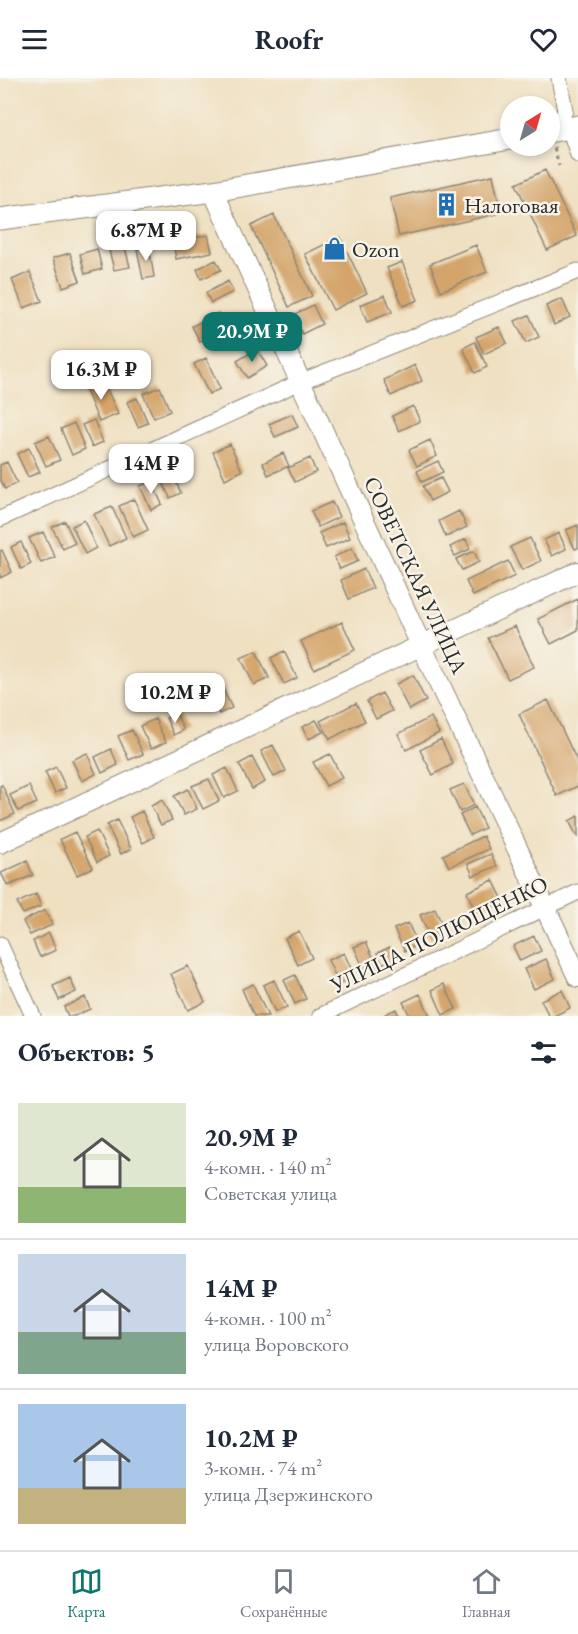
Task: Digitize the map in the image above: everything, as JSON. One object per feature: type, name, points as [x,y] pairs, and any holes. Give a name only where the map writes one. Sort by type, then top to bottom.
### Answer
[{"type":"main road","points":[[0,231],[500,141]]},
{"type":"main road","points":[[0,219],[214,194]]},
{"type":"street","points":[[559,78],[565,110],[563,129],[578,156]]},
{"type":"street","name":"СОВЕТСКАЯ УЛИЦА","points":[[214,194],[421,645],[578,977]]},
{"type":"street","points":[[0,519],[300,382],[578,272]]},
{"type":"street","points":[[0,843],[578,572]]},
{"type":"street","name":"УЛИЦА ПОЛЮЩЕНКО","points":[[320,1016],[578,892]]},
{"type":"street","points":[[0,944],[33,1016]]},
{"type":"building","points":[[545,170],[577,236],[547,250],[516,184]]},
{"type":"building","name":"Налоговая","points":[[493,175],[501,213],[399,236],[390,198]]},
{"type":"building","points":[[274,215],[312,296],[289,307],[251,226]]},
{"type":"building","points":[[208,235],[212,252],[176,259],[173,241]]},
{"type":"building","points":[[340,237],[367,293],[333,310],[305,254]]},
{"type":"building","points":[[476,245],[487,272],[441,291],[430,264]]},
{"type":"building","points":[[149,246],[154,277],[143,279],[137,249]]},
{"type":"building","points":[[125,247],[130,267],[114,270],[109,250]]},
{"type":"building","points":[[97,249],[102,269],[85,274],[80,254]]},
{"type":"building","points":[[70,253],[80,281],[63,287],[53,258]]},
{"type":"building","points":[[216,260],[221,270],[201,279],[197,269]]},
{"type":"building","points":[[402,262],[418,300],[403,306],[387,268]]},
{"type":"building","points":[[30,272],[42,301],[24,308],[12,280]]},
{"type":"building","points":[[228,281],[233,292],[211,303],[206,293]]},
{"type":"building","points":[[385,295],[392,312],[367,322],[360,305]]},
{"type":"building","points":[[562,299],[570,317],[554,325],[546,306]]},
{"type":"building","points":[[313,305],[322,324],[302,334],[293,315]]},
{"type":"building","points":[[218,313],[226,329],[200,342],[192,326]]},
{"type":"building","points":[[529,315],[539,337],[526,343],[515,321]]},
{"type":"building","points":[[244,325],[250,336],[230,346],[224,335]]},
{"type":"building","points":[[499,327],[507,343],[484,354],[476,337]]},
{"type":"building","points":[[475,342],[487,367],[475,373],[463,348]]},
{"type":"building","points":[[257,349],[267,366],[247,378],[237,361]]},
{"type":"building","points":[[206,358],[220,389],[209,394],[194,364]]},
{"type":"building","points":[[415,365],[422,381],[391,396],[384,380]]},
{"type":"building","points":[[103,380],[118,414],[99,422],[85,388]]},
{"type":"building","points":[[160,387],[170,411],[154,418],[143,394]]},
{"type":"building","points":[[137,398],[148,423],[138,427],[127,402]]},
{"type":"building","points":[[413,406],[420,421],[399,431],[392,416]]},
{"type":"building","points":[[292,414],[298,427],[275,437],[269,424]]},
{"type":"building","points":[[94,420],[103,442],[92,447],[82,425]]},
{"type":"building","points":[[74,423],[85,449],[72,455],[61,429]]},
{"type":"building","points":[[49,436],[60,460],[46,466],[35,442]]},
{"type":"building","points":[[430,440],[437,456],[417,466],[409,450]]},
{"type":"building","points":[[230,444],[242,471],[225,479],[213,452]]},
{"type":"building","points":[[29,448],[40,472],[28,477],[17,454]]},
{"type":"building","points":[[283,453],[289,466],[268,475],[263,463]]},
{"type":"building","points":[[310,458],[316,472],[295,482],[288,468]]},
{"type":"building","points":[[438,461],[443,472],[422,482],[417,471]]},
{"type":"building","points":[[7,462],[17,483],[5,489],[0,479],[0,465]]},
{"type":"building","points":[[171,472],[181,493],[170,498],[160,476]]},
{"type":"building","points":[[441,478],[448,492],[430,501],[423,486]]},
{"type":"building","points":[[151,481],[162,504],[151,510],[140,486]]},
{"type":"building","points":[[134,499],[148,530],[133,537],[119,506]]},
{"type":"building","points":[[332,502],[339,517],[318,527],[311,511]]},
{"type":"building","points":[[112,507],[126,538],[109,546],[94,514]]},
{"type":"building","points":[[459,511],[467,527],[446,537],[439,521]]},
{"type":"building","points":[[84,520],[96,548],[85,554],[72,526]]},
{"type":"building","points":[[65,521],[75,543],[63,549],[52,527]]},
{"type":"building","points":[[343,522],[350,538],[326,548],[319,533]]},
{"type":"building","points":[[578,525],[578,548],[575,549],[566,530]]},
{"type":"building","points":[[43,532],[55,557],[41,563],[29,538]]},
{"type":"building","points":[[559,533],[566,549],[552,556],[544,540]]},
{"type":"building","points":[[530,538],[541,561],[522,570],[510,547]]},
{"type":"building","points":[[466,539],[470,549],[455,556],[450,547]]},
{"type":"building","points":[[21,542],[31,564],[21,569],[11,547]]},
{"type":"building","points":[[352,548],[358,561],[340,569],[334,557]]},
{"type":"building","points":[[2,550],[12,572],[0,578],[0,551]]},
{"type":"building","points":[[474,551],[479,562],[462,570],[456,559]]},
{"type":"building","points":[[508,561],[515,576],[473,596],[466,581]]},
{"type":"building","points":[[364,569],[373,588],[349,599],[341,580]]},
{"type":"building","points":[[578,599],[578,630],[551,644],[538,619]]},
{"type":"building","points":[[342,622],[355,650],[314,669],[301,641]]},
{"type":"building","points":[[515,626],[534,667],[508,679],[488,638]]},
{"type":"building","points":[[256,651],[269,678],[254,685],[241,658]]},
{"type":"building","points":[[284,651],[297,678],[284,684],[271,658]]},
{"type":"building","points":[[413,675],[426,701],[409,710],[396,684]]},
{"type":"building","points":[[191,682],[202,705],[188,712],[178,688]]},
{"type":"building","points":[[222,687],[232,708],[219,714],[209,693]]},
{"type":"building","points":[[382,693],[392,711],[376,719],[367,701]]},
{"type":"building","points":[[548,700],[578,763],[578,786],[557,796],[519,714]]},
{"type":"building","points":[[356,703],[365,721],[330,739],[320,721]]},
{"type":"building","points":[[176,713],[184,730],[174,735],[166,718]]},
{"type":"building","points":[[431,717],[439,733],[406,750],[398,734]]},
{"type":"building","points":[[155,719],[166,742],[151,749],[140,726]]},
{"type":"building","points":[[316,720],[323,732],[309,739],[302,727]]},
{"type":"building","points":[[132,730],[143,754],[129,760],[118,736]]},
{"type":"building","points":[[441,739],[453,764],[433,775],[420,750]]},
{"type":"building","points":[[273,745],[286,771],[274,777],[261,751]]},
{"type":"building","points":[[111,749],[118,765],[102,773],[95,757]]},
{"type":"building","points":[[87,753],[96,774],[82,781],[72,760]]},
{"type":"building","points":[[330,754],[342,778],[326,786],[313,762]]},
{"type":"building","points":[[252,757],[265,782],[252,789],[239,764]]},
{"type":"building","points":[[56,767],[66,788],[55,793],[45,772]]},
{"type":"building","points":[[227,768],[238,791],[224,798],[213,775]]},
{"type":"building","points":[[209,779],[219,801],[203,809],[192,786]]},
{"type":"building","points":[[464,784],[474,805],[460,812],[450,790]]},
{"type":"building","points":[[2,785],[15,814],[0,821],[0,786]]},
{"type":"building","points":[[29,786],[37,803],[18,811],[10,795]]},
{"type":"building","points":[[188,789],[197,809],[184,815],[174,796]]},
{"type":"building","points":[[162,800],[172,820],[161,825],[151,806]]},
{"type":"building","points":[[475,807],[485,828],[470,835],[460,815]]},
{"type":"building","points":[[142,811],[154,837],[143,843],[130,817]]},
{"type":"building","points":[[578,816],[578,838],[569,821]]},
{"type":"building","points":[[117,820],[131,849],[121,854],[107,825]]},
{"type":"building","points":[[97,831],[109,856],[97,862],[85,837]]},
{"type":"building","points":[[75,832],[93,868],[77,875],[60,839]]},
{"type":"building","points":[[483,836],[489,849],[449,867],[443,855]]},
{"type":"building","points":[[491,854],[497,866],[473,876],[468,864]]},
{"type":"building","points":[[27,861],[33,875],[8,886],[1,873]]},
{"type":"building","points":[[493,880],[502,898],[475,911],[467,892]]},
{"type":"building","points":[[36,894],[41,906],[23,914],[17,903]]},
{"type":"building","points":[[435,909],[445,931],[430,938],[420,915]]},
{"type":"building","points":[[45,910],[52,925],[30,935],[23,921]]},
{"type":"building","points":[[408,923],[418,945],[405,951],[394,929]]},
{"type":"building","points":[[299,931],[312,958],[298,965],[285,938]]},
{"type":"building","points":[[49,933],[56,950],[40,957],[33,941]]},
{"type":"building","points":[[534,936],[541,951],[520,961],[513,946]]},
{"type":"building","points":[[366,942],[377,966],[365,971],[354,947]]},
{"type":"building","points":[[390,947],[395,958],[382,964],[377,953]]},
{"type":"building","points":[[344,953],[355,977],[339,984],[328,960]]},
{"type":"building","points":[[546,959],[555,979],[534,989],[524,969]]},
{"type":"building","points":[[188,966],[205,1002],[188,1010],[171,974]]},
{"type":"building","points":[[295,975],[306,999],[295,1004],[284,980]]},
{"type":"building","points":[[70,978],[76,992],[59,1000],[53,986]]},
{"type":"building","points":[[274,980],[287,1007],[275,1012],[263,985]]},
{"type":"building","points":[[253,984],[268,1016],[254,1016],[242,989]]},
{"type":"building","points":[[444,984],[456,1009],[443,1015],[432,990]]},
{"type":"building","points":[[562,990],[570,1008],[549,1016],[541,1000]]},
{"type":"building","points":[[420,994],[430,1016],[410,1016],[403,1002]]},
{"type":"building","points":[[85,997],[90,1009],[74,1016],[68,1016],[64,1007]]},
{"type":"building","points":[[396,1009],[399,1016],[386,1016],[385,1014]]},
{"type":"place","name":"Налоговая","points":[[446,205]]},
{"type":"place","name":"Ozon","points":[[334,249]]}]
